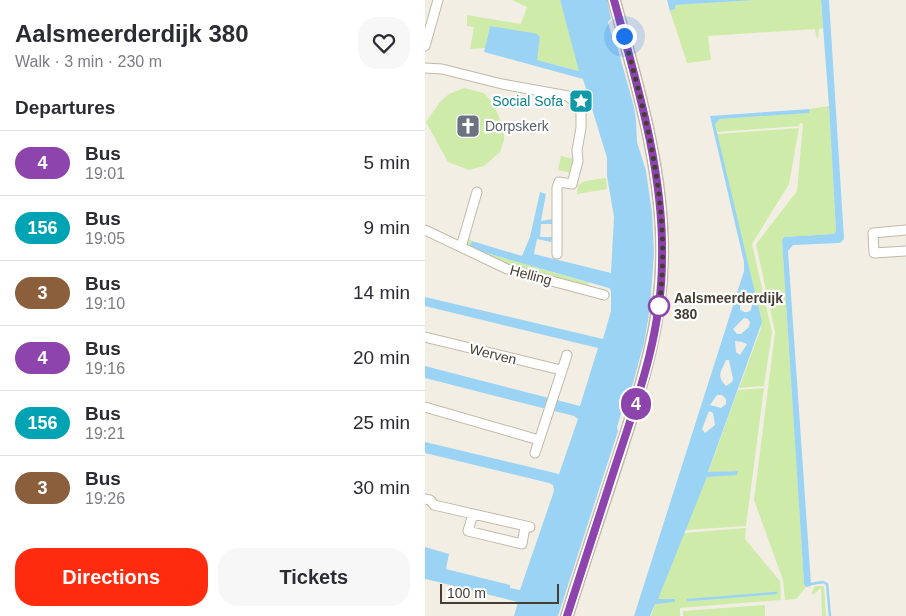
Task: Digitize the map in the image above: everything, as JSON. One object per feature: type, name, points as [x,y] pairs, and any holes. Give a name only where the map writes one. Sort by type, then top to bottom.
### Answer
[{"type":"street","points":[[425,46],[438,0]]},
{"type":"street","points":[[567,616],[639,394],[653,345],[660,301],[663,260],[657,183],[634,73],[614,0]]},
{"type":"street","points":[[425,68],[442,69],[502,84],[568,96],[576,103],[581,111],[581,128],[577,150],[578,160],[572,184],[559,182],[557,188],[557,254]]},
{"type":"street","points":[[461,247],[477,192]]},
{"type":"street","name":"Helling","points":[[425,230],[507,269],[604,295]]},
{"type":"street","points":[[906,230],[873,233],[875,253],[906,251]]},
{"type":"street","name":"Werven","points":[[425,337],[561,370]]},
{"type":"street","points":[[535,453],[567,355]]},
{"type":"street","points":[[425,407],[539,440]]},
{"type":"street","points":[[425,499],[430,500],[430,507],[473,514],[528,527],[522,544],[468,530],[473,514]]},
{"type":"green space","points":[[512,0],[560,0],[580,71],[536,60],[540,37],[490,26],[485,48],[470,49],[474,27],[467,26],[467,15],[521,24],[527,7]]},
{"type":"green space","points":[[756,0],[821,0],[823,28],[819,29],[818,39],[815,29],[708,36],[711,60],[687,63],[670,11],[675,9],[675,5]]},
{"type":"green space","points":[[464,88],[484,93],[494,104],[504,130],[504,140],[500,152],[484,166],[469,170],[448,162],[426,122],[440,102],[449,94]]},
{"type":"green space","points":[[829,106],[836,231],[834,234],[784,237],[782,240],[804,584],[806,587],[796,599],[785,600],[783,580],[754,500],[775,332],[756,244],[797,191],[803,124],[800,123],[799,126],[717,132],[715,124],[720,119],[809,113],[810,109]]},
{"type":"green space","points":[[799,128],[789,184],[752,244],[772,332],[764,386],[739,388],[761,328],[717,134]]},
{"type":"green space","points":[[561,156],[574,159],[571,173],[558,170]]},
{"type":"green space","points":[[606,178],[607,189],[577,194],[578,185],[585,181]]},
{"type":"green space","points":[[469,239],[472,241],[470,248],[590,283],[583,288],[492,261],[466,246]]},
{"type":"green space","points":[[764,388],[746,526],[685,530],[707,477],[737,471],[708,473],[738,390]]},
{"type":"green space","points":[[746,528],[745,539],[780,581],[781,600],[680,608],[680,616],[651,616],[655,604],[675,599],[657,599],[684,533]]},
{"type":"green space","points":[[815,586],[824,586],[826,616],[822,616],[821,588],[814,594],[811,594]]},
{"type":"green space","points":[[765,605],[765,616],[683,616],[683,611]]},
{"type":"water","points":[[560,0],[607,0],[611,19],[608,22],[611,33],[614,35],[634,107],[637,142],[646,171],[652,213],[654,253],[650,308],[644,343],[630,394],[625,401],[617,427],[618,431],[558,616],[514,616],[518,602],[425,580],[425,547],[449,554],[446,569],[510,585],[510,588],[520,590],[554,491],[553,485],[425,453],[425,442],[559,474],[578,419],[574,416],[425,378],[425,366],[580,406],[598,348],[425,306],[425,297],[603,339],[611,311],[611,291],[609,288],[469,248],[472,241],[522,256],[530,237],[540,192],[546,194],[541,221],[553,219],[553,224],[541,224],[540,237],[553,237],[551,242],[537,239],[534,254],[611,273],[614,217],[607,176],[607,158],[583,79],[484,52],[490,26],[533,33],[540,37],[537,60],[579,71]]},
{"type":"water","points":[[667,0],[756,0],[675,5],[675,9],[670,11]]},
{"type":"water","points":[[821,0],[829,0],[844,239],[840,243],[793,245],[788,251],[811,584],[811,586],[806,587],[804,584],[782,240],[784,237],[834,234],[836,231]]},
{"type":"water","points":[[810,109],[809,113],[720,119],[715,124],[762,322],[708,472],[738,471],[737,475],[707,477],[658,599],[675,599],[675,602],[655,604],[650,616],[634,616],[744,271],[744,262],[710,116]],"holes":[[[747,302],[752,305],[751,310],[747,312],[741,310],[740,306]],[[744,318],[748,319],[750,322],[749,327],[741,334],[737,334],[733,329]],[[735,341],[747,344],[740,355],[736,352]],[[726,360],[729,360],[733,379],[726,386],[721,379],[721,371]],[[717,395],[722,395],[726,399],[726,404],[721,408],[710,405]],[[709,411],[713,413],[715,425],[705,433],[702,429]]]},
{"type":"waterway","points":[[811,584],[823,582],[827,584],[830,616]]},
{"type":"waterway","points":[[688,600],[776,593]]},
{"type":"bus line","name":"4","points":[[567,616],[639,394],[653,345],[660,301],[663,260],[657,183],[634,73],[614,0]]},
{"type":"place","name":"Social Sofa","points":[[581,101]]},
{"type":"place","name":"Dorpskerk","points":[[468,126]]},
{"type":"place","name":"Aalsmeerderdijk 380","points":[[659,306]]},
{"type":"route","points":[[624,36],[634,73],[657,183],[663,260],[659,306]]}]
